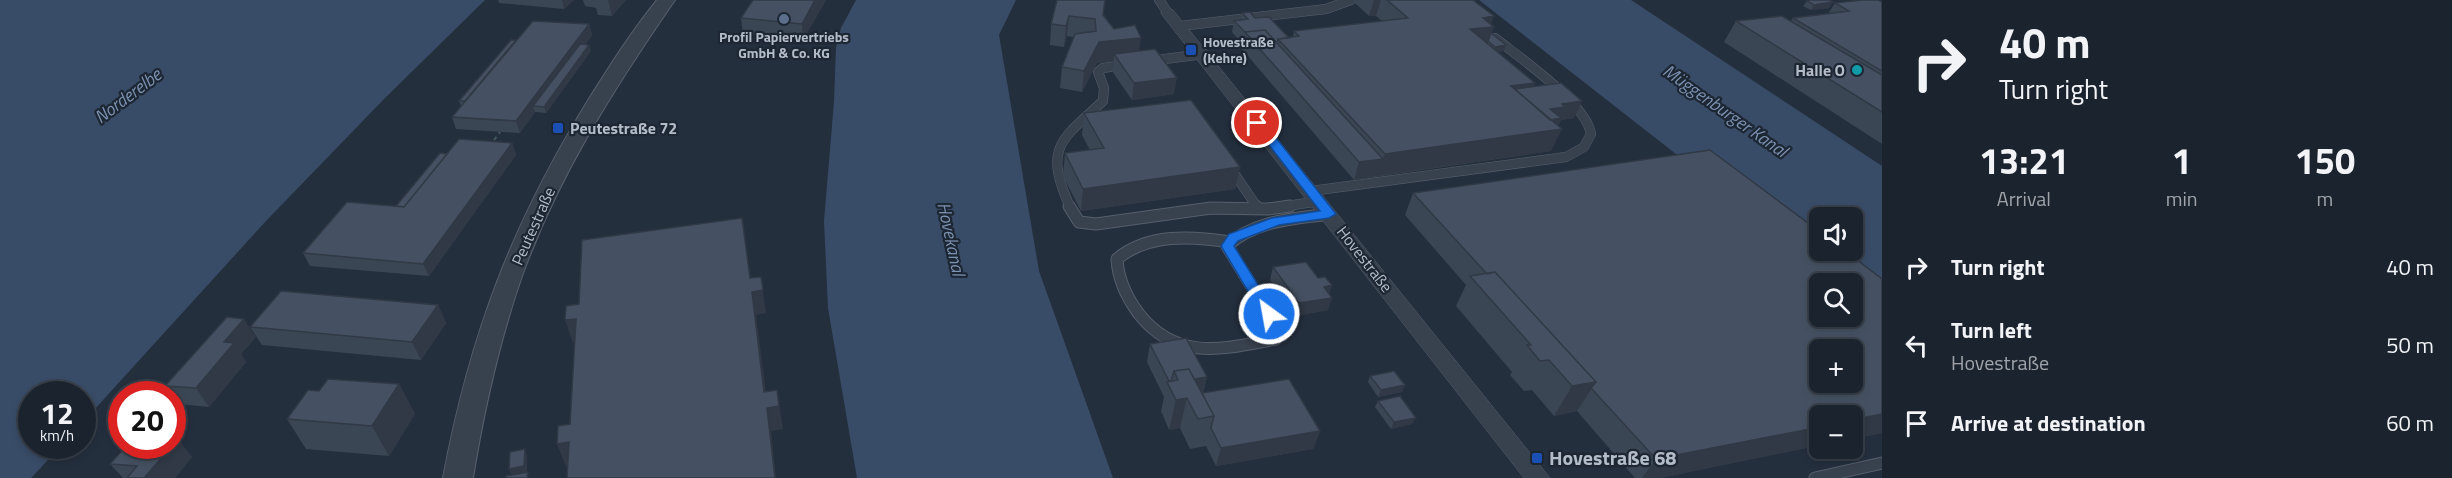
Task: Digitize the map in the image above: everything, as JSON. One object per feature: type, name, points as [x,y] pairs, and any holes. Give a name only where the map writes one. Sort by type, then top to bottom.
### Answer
[{"type":"street","name":"Peutestraße","points":[[458,478],[492,331],[519,252],[562,163],[586,120],[632,44],[666,0]]},
{"type":"street","name":"Hovestraße","points":[[1174,19],[1538,478]]},
{"type":"lane","points":[[1159,0],[1174,19],[1326,9],[1351,0]]},
{"type":"lane","points":[[1204,54],[1103,68],[1098,72],[1104,88],[1103,101],[1070,129],[1059,144],[1054,163],[1069,209],[1079,222],[1096,224],[1211,208],[1258,209],[1320,202],[1566,157],[1583,149],[1588,143],[1591,130],[1585,120],[1567,98],[1487,31]]},
{"type":"lane","points":[[1084,118],[1107,116]]},
{"type":"lane","points":[[1225,159],[1258,209]]},
{"type":"lane","points":[[1230,242],[1204,237],[1175,238],[1140,244],[1124,251],[1117,259],[1117,269],[1130,300],[1146,327],[1173,343],[1200,351],[1276,339],[1281,333],[1227,246],[1234,238],[1320,202]]},
{"type":"lane","points":[[1815,478],[1882,463]]},
{"type":"path","points":[[492,147],[500,132]]},
{"type":"water","name":"Norderelbe","points":[[0,0],[485,0],[384,99],[265,222],[120,381],[108,381],[108,395],[96,408],[96,381],[18,381],[18,459],[49,459],[31,478],[0,478]]},
{"type":"water","name":"Hovekanal","points":[[856,0],[1016,0],[999,35],[1039,271],[1113,478],[857,478],[828,308],[824,221],[836,48],[841,28]]},
{"type":"water","name":"Müggenburger Kanal","points":[[1479,0],[1631,0],[1882,166],[1882,316],[1863,296],[1863,273],[1828,273],[1813,261],[1863,261],[1863,207],[1809,207],[1809,258]]},
{"type":"building","points":[[753,0],[815,0],[802,24],[741,18]]},
{"type":"building","points":[[1057,0],[1105,0],[1103,15],[1114,29],[1135,25],[1141,38],[1099,42],[1084,71],[1062,67],[1075,34],[1096,31],[1095,19],[1069,16],[1066,26],[1051,24]]},
{"type":"building","points":[[1387,0],[1473,0],[1494,16],[1483,18],[1494,27],[1470,29],[1535,83],[1511,86],[1562,129],[1385,154],[1278,39],[1299,36],[1294,31],[1408,18]]},
{"type":"building","points":[[1862,0],[1882,2],[1882,71],[1793,18],[1849,11],[1835,3]]},
{"type":"building","points":[[1807,1],[1833,2],[1814,5]]},
{"type":"building","points":[[1250,12],[1255,18],[1269,17],[1289,38],[1278,39],[1277,43],[1265,30],[1245,32],[1234,21],[1248,19],[1242,13]]},
{"type":"building","points":[[1782,16],[1882,75],[1882,112],[1736,21]]},
{"type":"building","points":[[533,21],[589,24],[516,121],[452,117]]},
{"type":"building","points":[[1265,30],[1383,159],[1359,162],[1245,32]]},
{"type":"building","points":[[1491,33],[1506,45],[1495,47],[1488,41]]},
{"type":"building","points":[[511,40],[516,40],[465,101],[459,101]]},
{"type":"building","points":[[580,44],[589,45],[544,107],[533,106]]},
{"type":"building","points":[[1155,49],[1177,78],[1134,83],[1114,54]]},
{"type":"building","points":[[1561,83],[1582,101],[1562,104],[1565,107],[1550,109],[1561,118],[1550,120],[1515,89]]},
{"type":"building","points":[[1191,100],[1240,167],[1083,189],[1065,153],[1104,148],[1084,113]]},
{"type":"building","points":[[459,139],[512,143],[423,264],[303,253],[347,202],[404,207]]},
{"type":"building","points":[[1710,150],[1809,224],[1809,261],[1858,261],[1882,279],[1882,414],[1863,418],[1863,405],[1809,405],[1809,429],[1656,459],[1591,388],[1596,382],[1495,272],[1487,274],[1413,193]]},
{"type":"building","points":[[440,153],[447,154],[404,207],[396,206]]},
{"type":"building","points":[[742,218],[750,278],[761,277],[763,290],[752,292],[764,392],[777,390],[779,406],[767,408],[775,478],[567,478],[569,442],[557,444],[558,426],[570,424],[576,319],[565,320],[566,306],[579,304],[582,240]]},
{"type":"building","points":[[1306,262],[1318,278],[1325,277],[1332,285],[1324,287],[1332,298],[1299,303],[1273,267]]},
{"type":"building","points":[[1495,272],[1596,382],[1572,386],[1549,360],[1540,361],[1527,345],[1531,345],[1470,276]]},
{"type":"building","points":[[281,291],[438,305],[412,342],[250,327]]},
{"type":"building","points":[[227,317],[244,319],[224,342],[234,343],[196,388],[186,387],[186,381],[169,381]]},
{"type":"building","points":[[1186,338],[1207,377],[1194,379],[1189,369],[1174,371],[1169,381],[1150,344]]},
{"type":"building","points":[[1189,369],[1214,416],[1198,419],[1187,398],[1176,400],[1167,382],[1178,380],[1174,371]]},
{"type":"building","points":[[1394,371],[1405,385],[1381,390],[1370,376]]},
{"type":"building","points":[[328,379],[399,384],[372,426],[287,419],[308,390],[319,391]]},
{"type":"building","points":[[1289,379],[1320,431],[1221,448],[1211,428],[1214,416],[1202,393]]},
{"type":"building","points":[[1400,396],[1416,418],[1394,422],[1378,401]]},
{"type":"building","points":[[525,449],[524,466],[509,469],[510,452]]},
{"type":"building","points":[[114,459],[161,459],[144,478],[127,478],[137,466],[110,464]]},
{"type":"building","points":[[528,472],[527,478],[506,478],[506,476]]},
{"type":"place","name":"Profil Papiervertriebs GmbH & Co. KG","points":[[784,19]]},
{"type":"place","name":"Hovestraße (Kehre)","points":[[1191,50]]},
{"type":"place","name":"Halle O","points":[[1857,70]]},
{"type":"place","name":"Peutestraße 72","points":[[558,128]]},
{"type":"place","name":"Hovestraße 68","points":[[1537,458]]},
{"type":"route","points":[[1257,123],[1329,214],[1277,221],[1234,238],[1227,246],[1269,314]]}]
